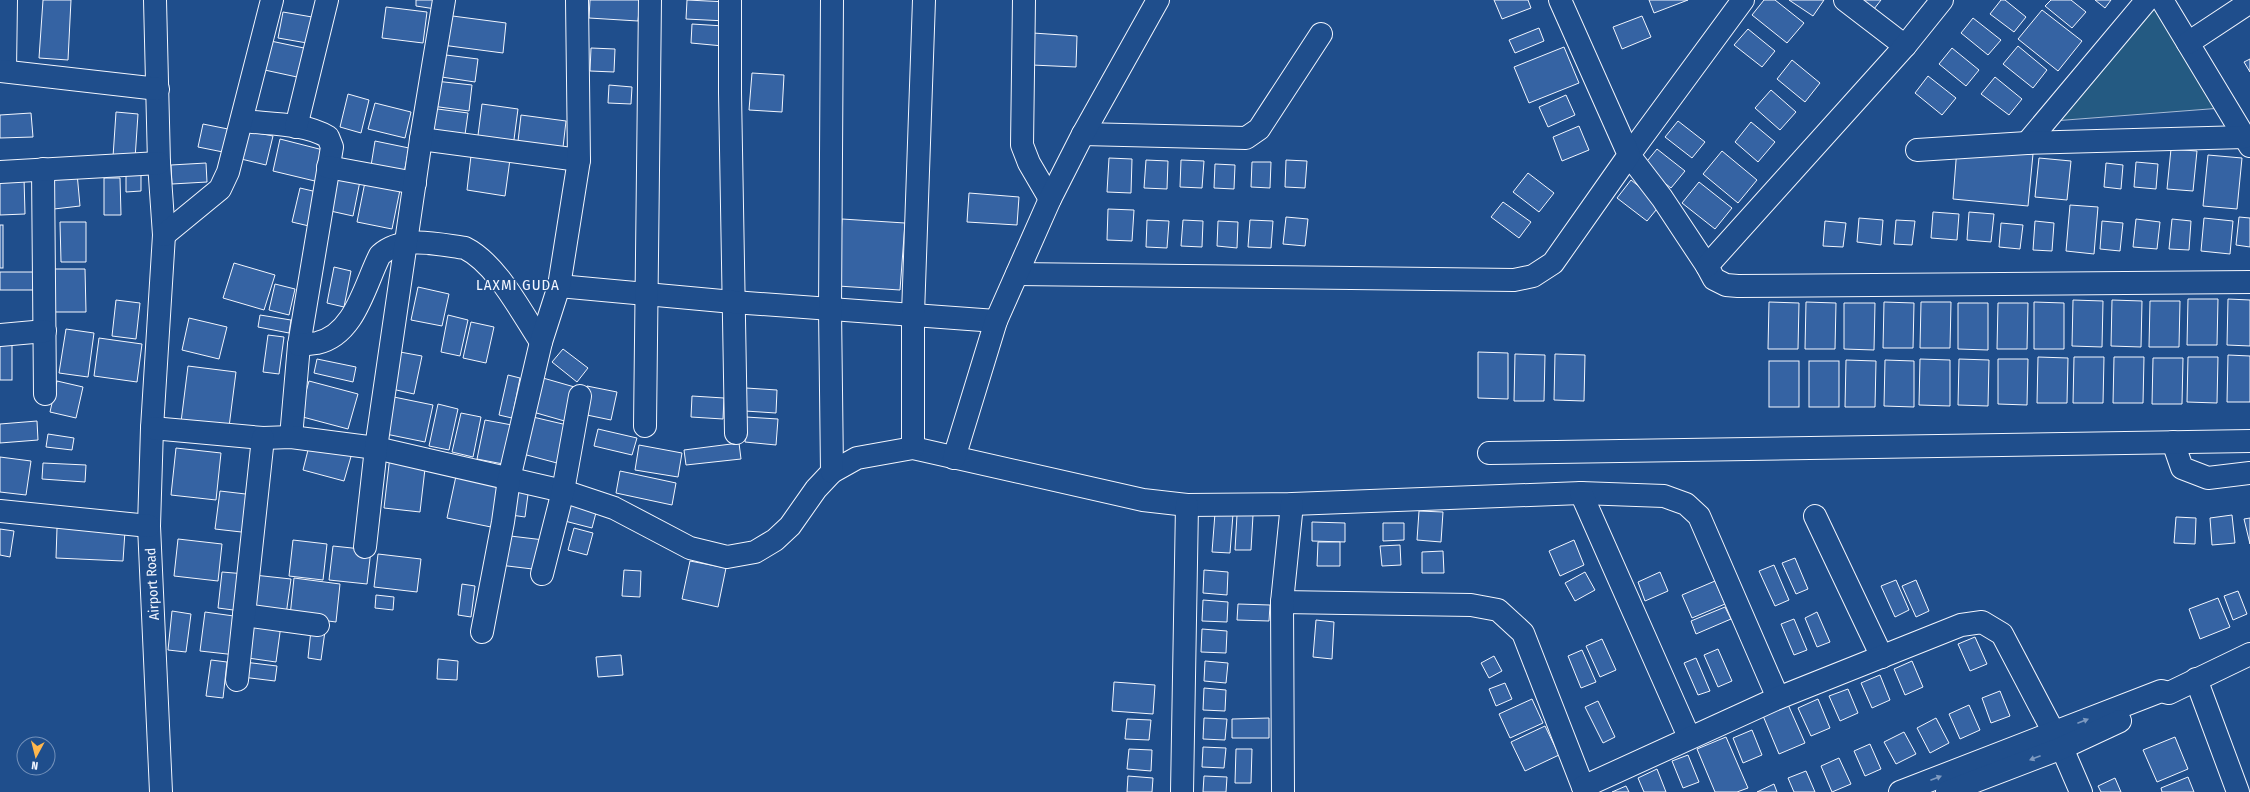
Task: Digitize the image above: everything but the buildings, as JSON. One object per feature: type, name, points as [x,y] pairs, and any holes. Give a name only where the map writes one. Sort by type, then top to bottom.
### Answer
[{"type":"street","points":[[6,0],[3,71],[158,89]]},
{"type":"street","name":"Airport Road","points":[[156,0],[159,163],[164,235],[152,428],[149,526],[161,792]]},
{"type":"street","points":[[164,235],[220,189],[228,172],[243,121],[272,0]]},
{"type":"street","points":[[296,127],[327,0]]},
{"type":"street","points":[[365,547],[376,448],[421,139],[444,0]]},
{"type":"street","points":[[482,632],[503,522],[509,479],[541,342],[559,286],[579,160],[577,0]]},
{"type":"street","points":[[645,426],[648,294],[650,0]]},
{"type":"street","points":[[730,0],[736,433]]},
{"type":"street","points":[[832,0],[830,309],[832,472]]},
{"type":"street","points":[[913,448],[913,314],[924,0]]},
{"type":"street","points":[[1024,0],[1022,145],[1029,163],[1050,199]]},
{"type":"street","points":[[954,458],[996,321],[1050,199],[1083,134],[1158,0]]},
{"type":"street","points":[[1560,0],[1629,155],[1662,198],[1714,279],[1726,285],[2250,282]]},
{"type":"street","points":[[1018,274],[1514,280],[1533,276],[1552,263],[1629,155],[1725,9],[1743,0]]},
{"type":"street","points":[[1845,0],[1905,46]]},
{"type":"street","points":[[1707,266],[1905,46],[1942,0]]},
{"type":"street","points":[[2027,143],[2147,0]]},
{"type":"street","points":[[2162,0],[2248,142]]},
{"type":"street","points":[[2188,43],[2250,2]]},
{"type":"street","points":[[1083,134],[1246,138],[1259,129],[1321,34]]},
{"type":"street","points":[[243,121],[296,127],[322,134],[328,137],[332,146],[299,345],[291,437]]},
{"type":"street","points":[[421,139],[579,160]]},
{"type":"street","points":[[1917,150],[2027,143],[2248,142]]},
{"type":"street","points":[[0,172],[159,163]]},
{"type":"street","points":[[328,166],[415,183]]},
{"type":"street","points":[[43,169],[45,394]]},
{"type":"street","points":[[299,345],[318,343],[331,337],[346,325],[360,300],[380,255],[389,248],[407,242],[465,248],[484,260],[541,342]]},
{"type":"street","points":[[559,286],[733,302],[996,321]]},
{"type":"street","points":[[0,335],[45,331]]},
{"type":"street","points":[[542,574],[563,491],[580,396]]},
{"type":"street","points":[[152,428],[263,438],[291,437],[376,448],[563,491],[614,508],[690,548],[727,557],[755,552],[775,540],[790,526],[816,489],[832,472],[857,458],[913,448],[1143,500],[1187,505],[1292,504],[1581,494],[1664,496],[1686,504],[1699,516],[1778,698]]},
{"type":"street","points":[[237,680],[263,438]]},
{"type":"street","points":[[1489,453],[2250,441]]},
{"type":"street","points":[[2173,442],[2182,468],[2208,478],[2250,473]]},
{"type":"street","points":[[1581,494],[1689,737]]},
{"type":"street","points":[[1283,792],[1282,602],[1292,504]]},
{"type":"street","points":[[1182,792],[1187,505]]},
{"type":"street","points":[[0,511],[149,526]]},
{"type":"street","points":[[1815,516],[1882,657]]},
{"type":"street","points":[[1282,602],[1471,605],[1498,610],[1523,632],[1584,789],[1689,737],[1778,698],[1961,624],[1982,622],[2002,634],[2058,740],[2081,792]]},
{"type":"street","points":[[244,614],[318,625]]},
{"type":"street","points":[[1947,792],[2161,691],[2169,692],[2250,654]]},
{"type":"street","points":[[2196,679],[2238,792]]},
{"type":"street","points":[[1900,792],[2058,740]]},
{"type":"shaded area","points":[[2158,0],[2222,108],[2040,122]]},
{"type":"district","name":"LAXMI GUDA","points":[[518,285]]}]
